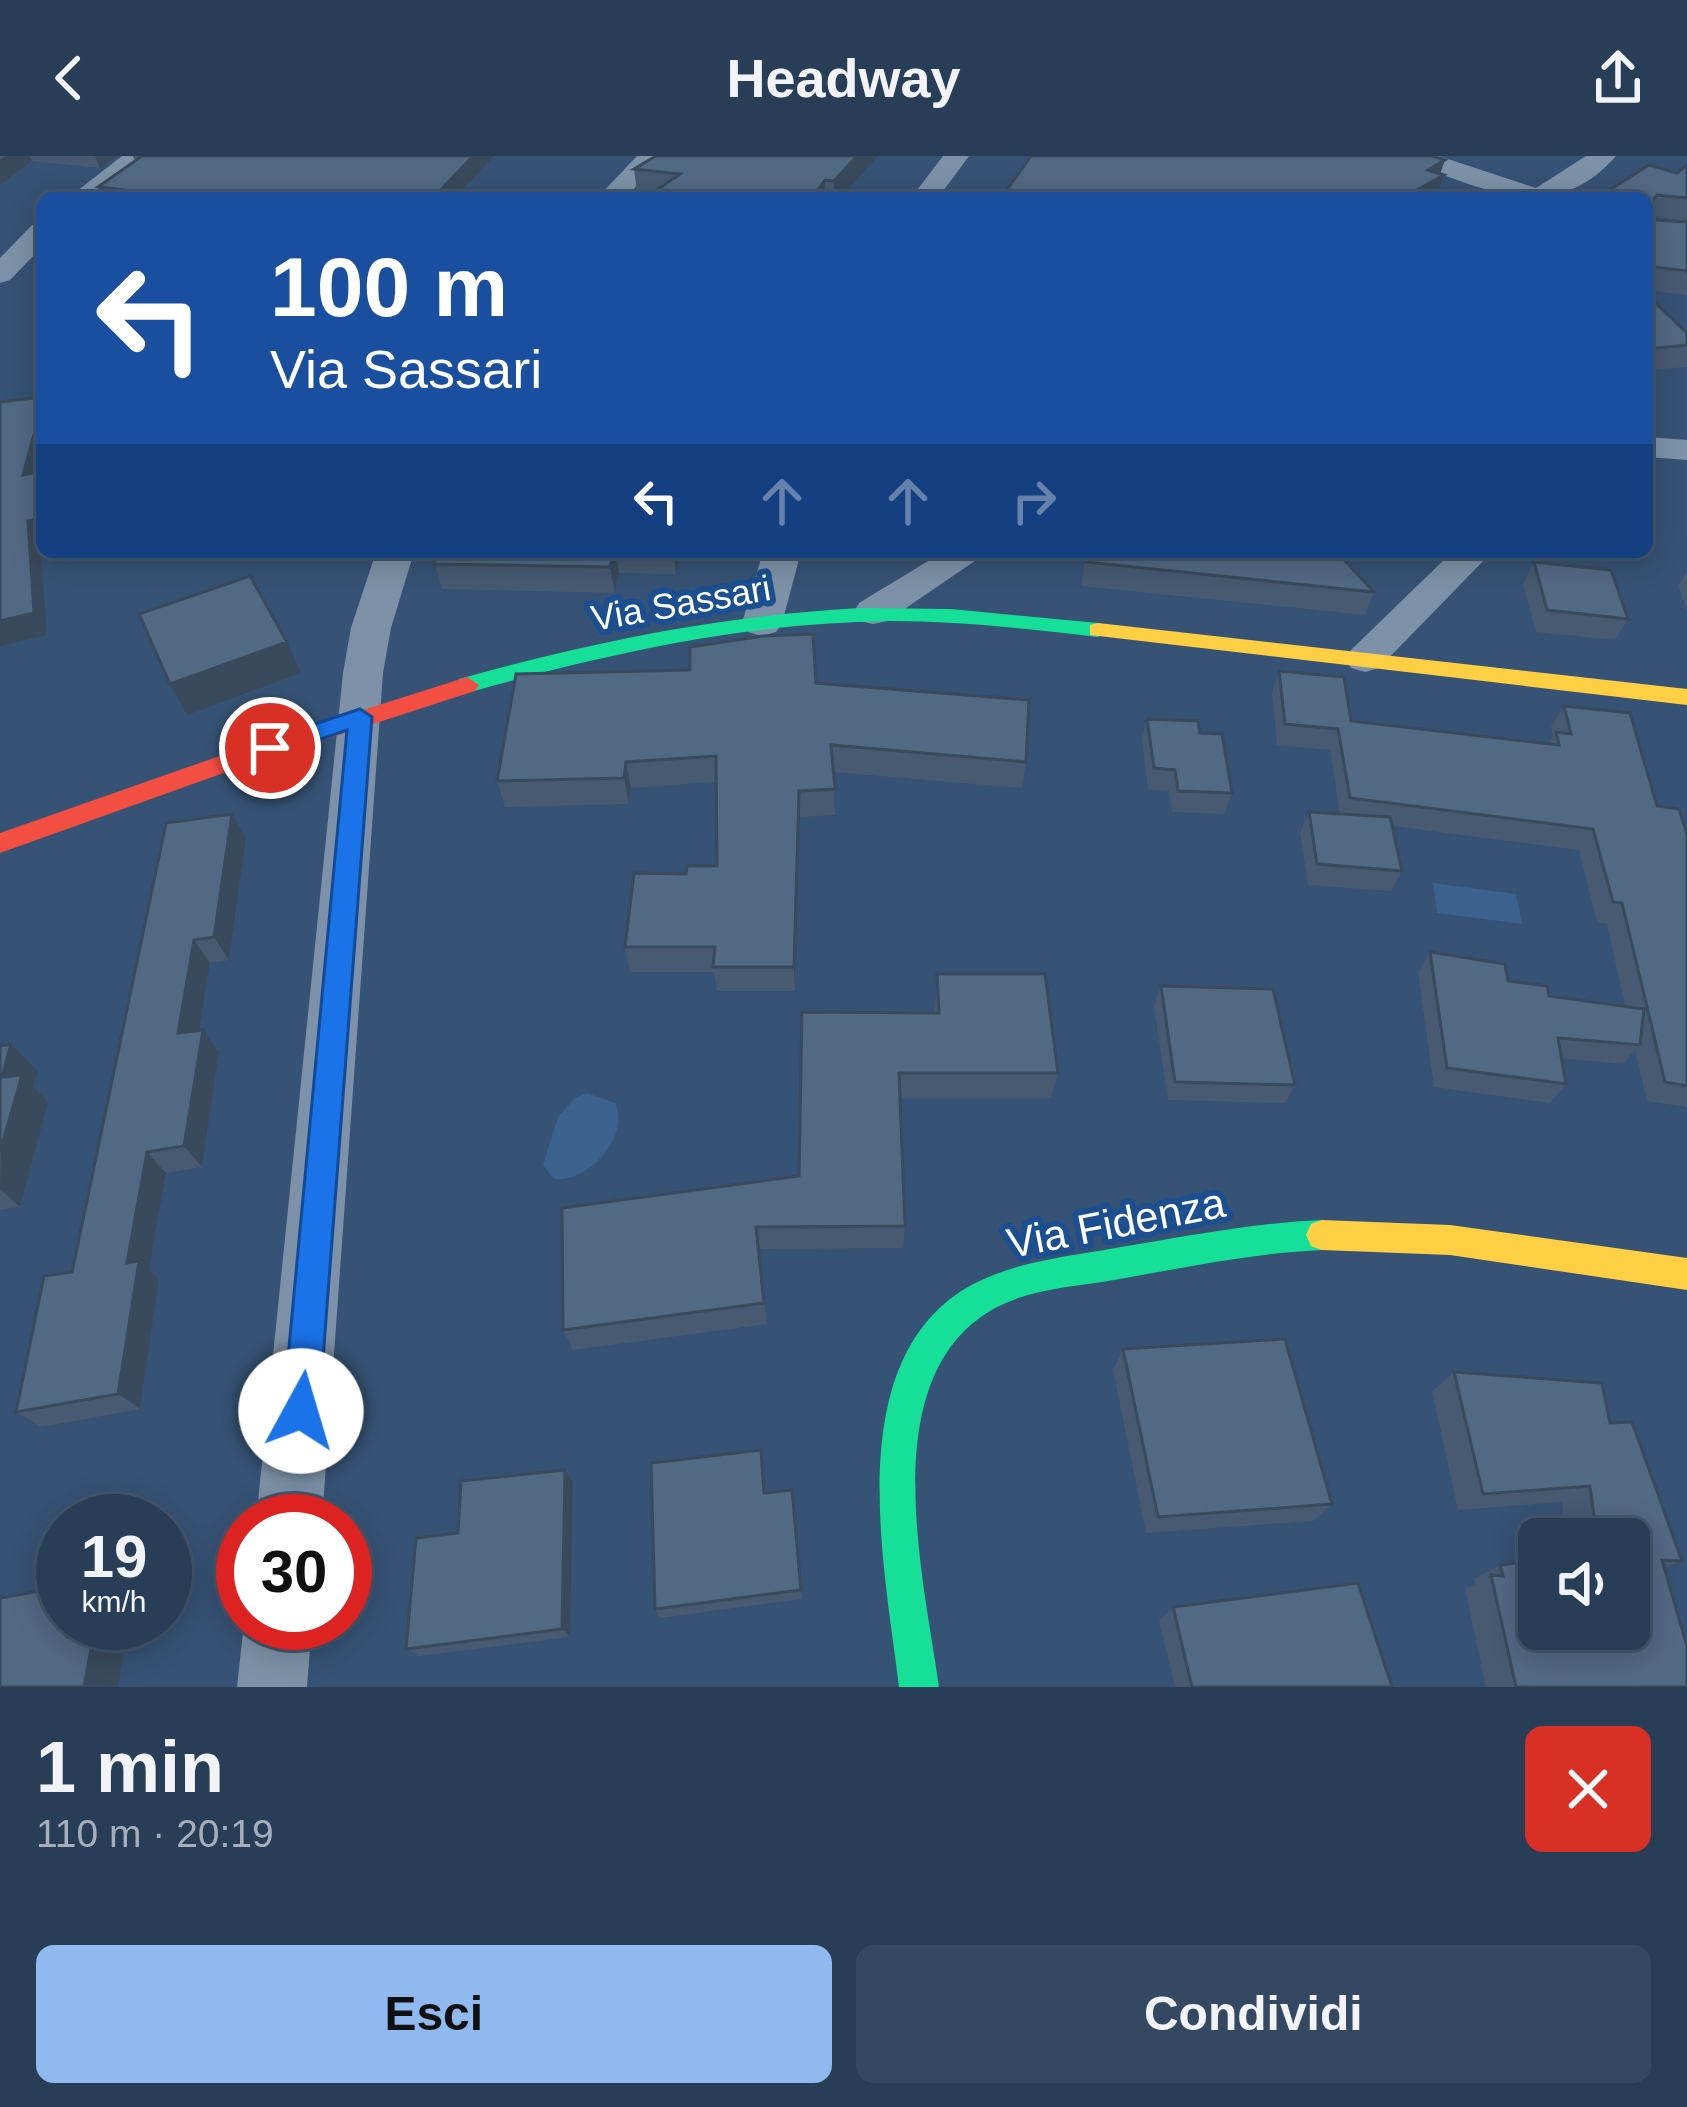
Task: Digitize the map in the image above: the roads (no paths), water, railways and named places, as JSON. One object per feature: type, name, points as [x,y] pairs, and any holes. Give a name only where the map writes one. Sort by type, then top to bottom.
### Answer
[{"type":"street","points":[[89,192],[139,156]]},
{"type":"street","points":[[616,192],[652,156]]},
{"type":"street","points":[[929,192],[956,156]]},
{"type":"street","points":[[1414,156],[1520,192]]},
{"type":"street","points":[[1547,192],[1604,156]]},
{"type":"street","points":[[0,274],[36,237]]},
{"type":"street","points":[[1653,447],[1687,450]]},
{"type":"street","points":[[291,1494],[360,717],[371,628],[392,558]]},
{"type":"street","points":[[762,622],[780,558]]},
{"type":"street","points":[[873,612],[959,558]]},
{"type":"street","points":[[1364,659],[1467,558]]},
{"type":"street","name":"Via Sassari","points":[[0,843],[360,717],[640,643],[762,622],[873,612],[986,617],[1687,697]]},
{"type":"street","name":"Via Fidenza","points":[[920,1687],[900,1477],[901,1420],[926,1348],[958,1310],[978,1296],[1024,1280],[1229,1243],[1311,1235],[1465,1242],[1687,1274]]},
{"type":"street","points":[[272,1687],[275,1650]]},
{"type":"water","points":[[1433,883],[1516,894],[1522,924],[1437,913]]},
{"type":"water","points":[[587,1093],[615,1103],[618,1116],[612,1143],[580,1173],[554,1179],[543,1165],[558,1117],[574,1099]]}]
